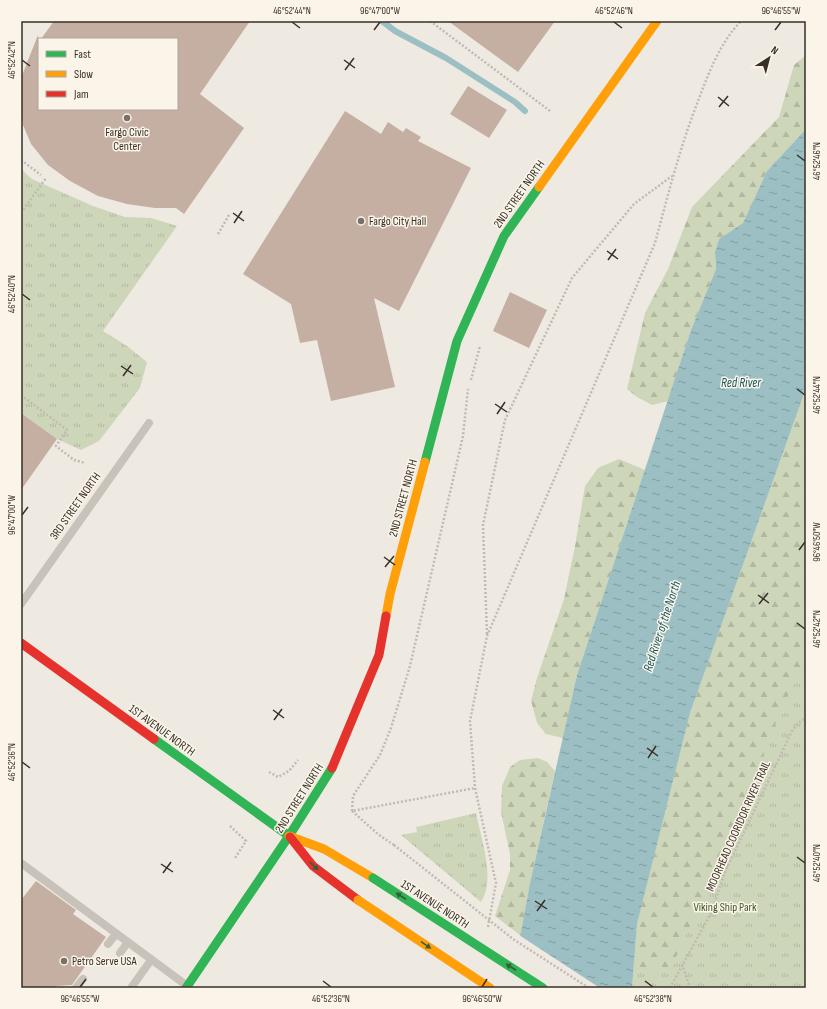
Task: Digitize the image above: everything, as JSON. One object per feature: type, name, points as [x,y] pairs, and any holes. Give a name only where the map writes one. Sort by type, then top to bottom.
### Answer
[{"type":"street","name":"2ND STREET NORTH","points":[[187,987],[290,836],[336,760],[379,655],[390,594],[457,341],[501,243],[568,144],[658,21]]},
{"type":"street","name":"1ST AVENUE NORTH","points":[[21,643],[290,836],[324,849],[373,878],[543,988]]},
{"type":"street","name":"1ST AVENUE NORTH","points":[[290,836],[313,866],[358,900],[490,988]]},
{"type":"lane","name":"3RD STREET NORTH","points":[[21,604],[149,423]]},
{"type":"lane","points":[[21,863],[187,987]]},
{"type":"lane","points":[[108,944],[116,934]]},
{"type":"lane","points":[[120,953],[128,942]]},
{"type":"lane","points":[[131,988],[151,960]]},
{"type":"lane","points":[[76,988],[83,979]]},
{"type":"path","points":[[430,21],[550,111]]},
{"type":"path","points":[[487,928],[496,883],[475,788],[470,721],[487,636],[656,243],[672,176],[686,132],[709,71],[730,33],[741,21]]},
{"type":"path","points":[[21,160],[41,175]]},
{"type":"path","points":[[487,636],[483,524],[505,420],[572,278],[634,204],[672,176]]},
{"type":"path","points":[[21,213],[46,178]]},
{"type":"path","points":[[218,234],[229,216]]},
{"type":"path","points":[[352,811],[353,796],[380,755],[386,742],[410,666],[463,436],[468,392],[480,344]]},
{"type":"path","points":[[21,395],[67,430],[56,446],[74,460],[85,464]]},
{"type":"path","name":"MOORHEAD COORIDOR RIVER TRAIL","points":[[670,988],[710,915],[726,870],[792,731],[798,723],[806,718]]},
{"type":"path","points":[[269,772],[278,777],[289,771],[298,760]]},
{"type":"path","points":[[352,811],[475,788]]},
{"type":"path","points":[[352,811],[379,835],[394,845],[514,939],[588,988]]},
{"type":"path","points":[[230,826],[246,841],[235,858]]},
{"type":"path","points":[[682,964],[690,988]]},
{"type":"green space","points":[[806,55],[806,129],[767,171],[743,223],[719,239],[715,252],[716,269],[691,330],[668,401],[652,405],[637,397],[627,389],[645,313],[668,269],[692,207],[779,117],[794,65]]},
{"type":"green space","points":[[21,169],[32,179],[93,206],[125,217],[151,218],[177,226],[103,331],[127,346],[147,362],[140,388],[99,441],[81,450],[57,439],[21,413]]},
{"type":"green space","name":"Viking Ship Park","points":[[806,388],[806,988],[632,988],[637,924],[690,713]]},
{"type":"green space","points":[[806,388],[806,652],[766,745],[744,817],[700,904],[671,968],[634,970],[637,924],[690,713]]},
{"type":"green space","points":[[619,459],[645,470],[577,675],[563,738],[546,734],[537,723],[531,701],[537,678],[564,599],[585,486],[598,468]]},
{"type":"green space","points":[[538,758],[547,762],[555,771],[530,883],[521,936],[495,916],[510,870],[510,854],[501,812],[502,786],[510,767],[520,760]]},
{"type":"green space","points":[[476,813],[484,847],[487,871],[485,893],[481,902],[401,835],[417,832],[416,827]]},
{"type":"water","name":"Red River","points":[[806,129],[806,388],[690,713],[637,924],[632,988],[511,988],[530,883],[577,675],[691,330],[716,269],[715,252],[719,239],[743,223],[767,171]]},
{"type":"pier","points":[[519,935],[600,988],[509,988]]},
{"type":"building","name":"Fargo Civic Center","points":[[54,21],[250,21],[200,94],[244,128],[184,214],[176,208],[155,208],[127,204],[98,196],[70,181],[48,165],[31,144],[23,125],[21,111],[21,78],[38,35],[38,110],[178,110],[178,38],[42,38]]},
{"type":"building","points":[[448,21],[555,21],[518,72]]},
{"type":"building","points":[[468,86],[507,110],[489,138],[450,114]]},
{"type":"building","name":"Fargo City Hall","points":[[345,111],[381,134],[388,122],[403,132],[406,128],[421,137],[418,141],[471,168],[399,311],[374,298],[395,387],[331,401],[317,340],[300,343],[291,304],[243,274]]},
{"type":"building","points":[[510,292],[547,310],[529,348],[493,331]]},
{"type":"building","points":[[21,413],[57,439],[21,490]]},
{"type":"building","points":[[36,881],[76,910],[73,914],[106,937],[72,985],[56,986],[55,988],[21,988],[21,900]]},
{"type":"waterway","points":[[382,21],[395,31],[446,58],[515,102],[525,111]]},
{"type":"traffic: fast","points":[[425,462],[457,341],[504,236],[539,187]]},
{"type":"traffic: fast","points":[[154,739],[289,836]]},
{"type":"traffic: fast","points":[[186,988],[289,836],[332,768]]},
{"type":"traffic: fast","points":[[373,878],[543,988]]},
{"type":"traffic: slow","points":[[539,187],[657,21]]},
{"type":"traffic: slow","points":[[386,616],[390,594],[425,462]]},
{"type":"traffic: slow","points":[[289,836],[324,849],[373,878]]},
{"type":"traffic: slow","points":[[358,900],[490,988]]},
{"type":"traffic: jam","points":[[332,768],[379,655],[386,616]]},
{"type":"traffic: jam","points":[[21,643],[154,739]]},
{"type":"traffic: jam","points":[[290,837],[313,866],[358,900]]},
{"type":"place","name":"Fargo Civic Center","points":[[127,118]]},
{"type":"place","name":"Fargo City Hall","points":[[361,221]]},
{"type":"place","name":"Petro Serve USA","points":[[64,961]]},
{"type":"water label","name":"Red River of the North","points":[[661,626]]}]
